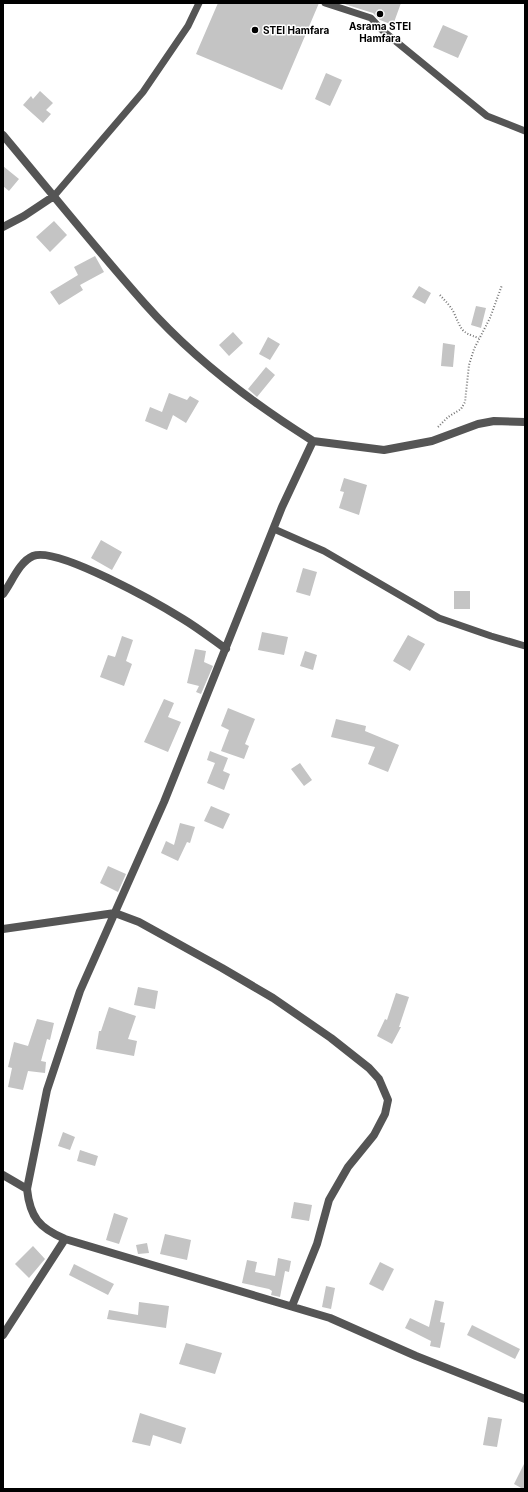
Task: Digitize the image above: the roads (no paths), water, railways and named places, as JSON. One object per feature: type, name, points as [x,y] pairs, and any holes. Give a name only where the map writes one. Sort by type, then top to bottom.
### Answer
[{"type":"street","points":[[3,135],[145,305],[195,354],[240,391],[313,441],[384,450],[432,441],[478,424],[494,421],[525,422]]},
{"type":"street","points":[[3,227],[30,212],[54,196]]},
{"type":"street","points":[[313,441],[274,529],[164,802],[80,991],[47,1090],[28,1189],[29,1205],[36,1220],[48,1232],[64,1239],[330,1318],[416,1356],[525,1399]]},
{"type":"street","points":[[3,594],[26,560],[40,554],[51,555],[68,561],[129,590],[184,619],[226,649]]},
{"type":"street","points":[[3,929],[115,913],[139,922],[273,998],[357,1058],[379,1079],[385,1089],[388,1100],[380,1126],[348,1167],[329,1200],[317,1244],[292,1306]]},
{"type":"street","points":[[3,1176],[28,1189]]},
{"type":"street","points":[[3,1335],[64,1239]]},
{"type":"lane","points":[[54,196],[147,87],[188,26],[199,3]]},
{"type":"lane","points":[[326,3],[371,18],[382,30],[487,116],[525,131]]},
{"type":"lane","points":[[274,529],[324,551],[439,618],[525,646]]},
{"type":"place","name":"Asrama STEI Hamfara","points":[[380,14]]},
{"type":"place","name":"STEI Hamfara","points":[[255,30]]}]
